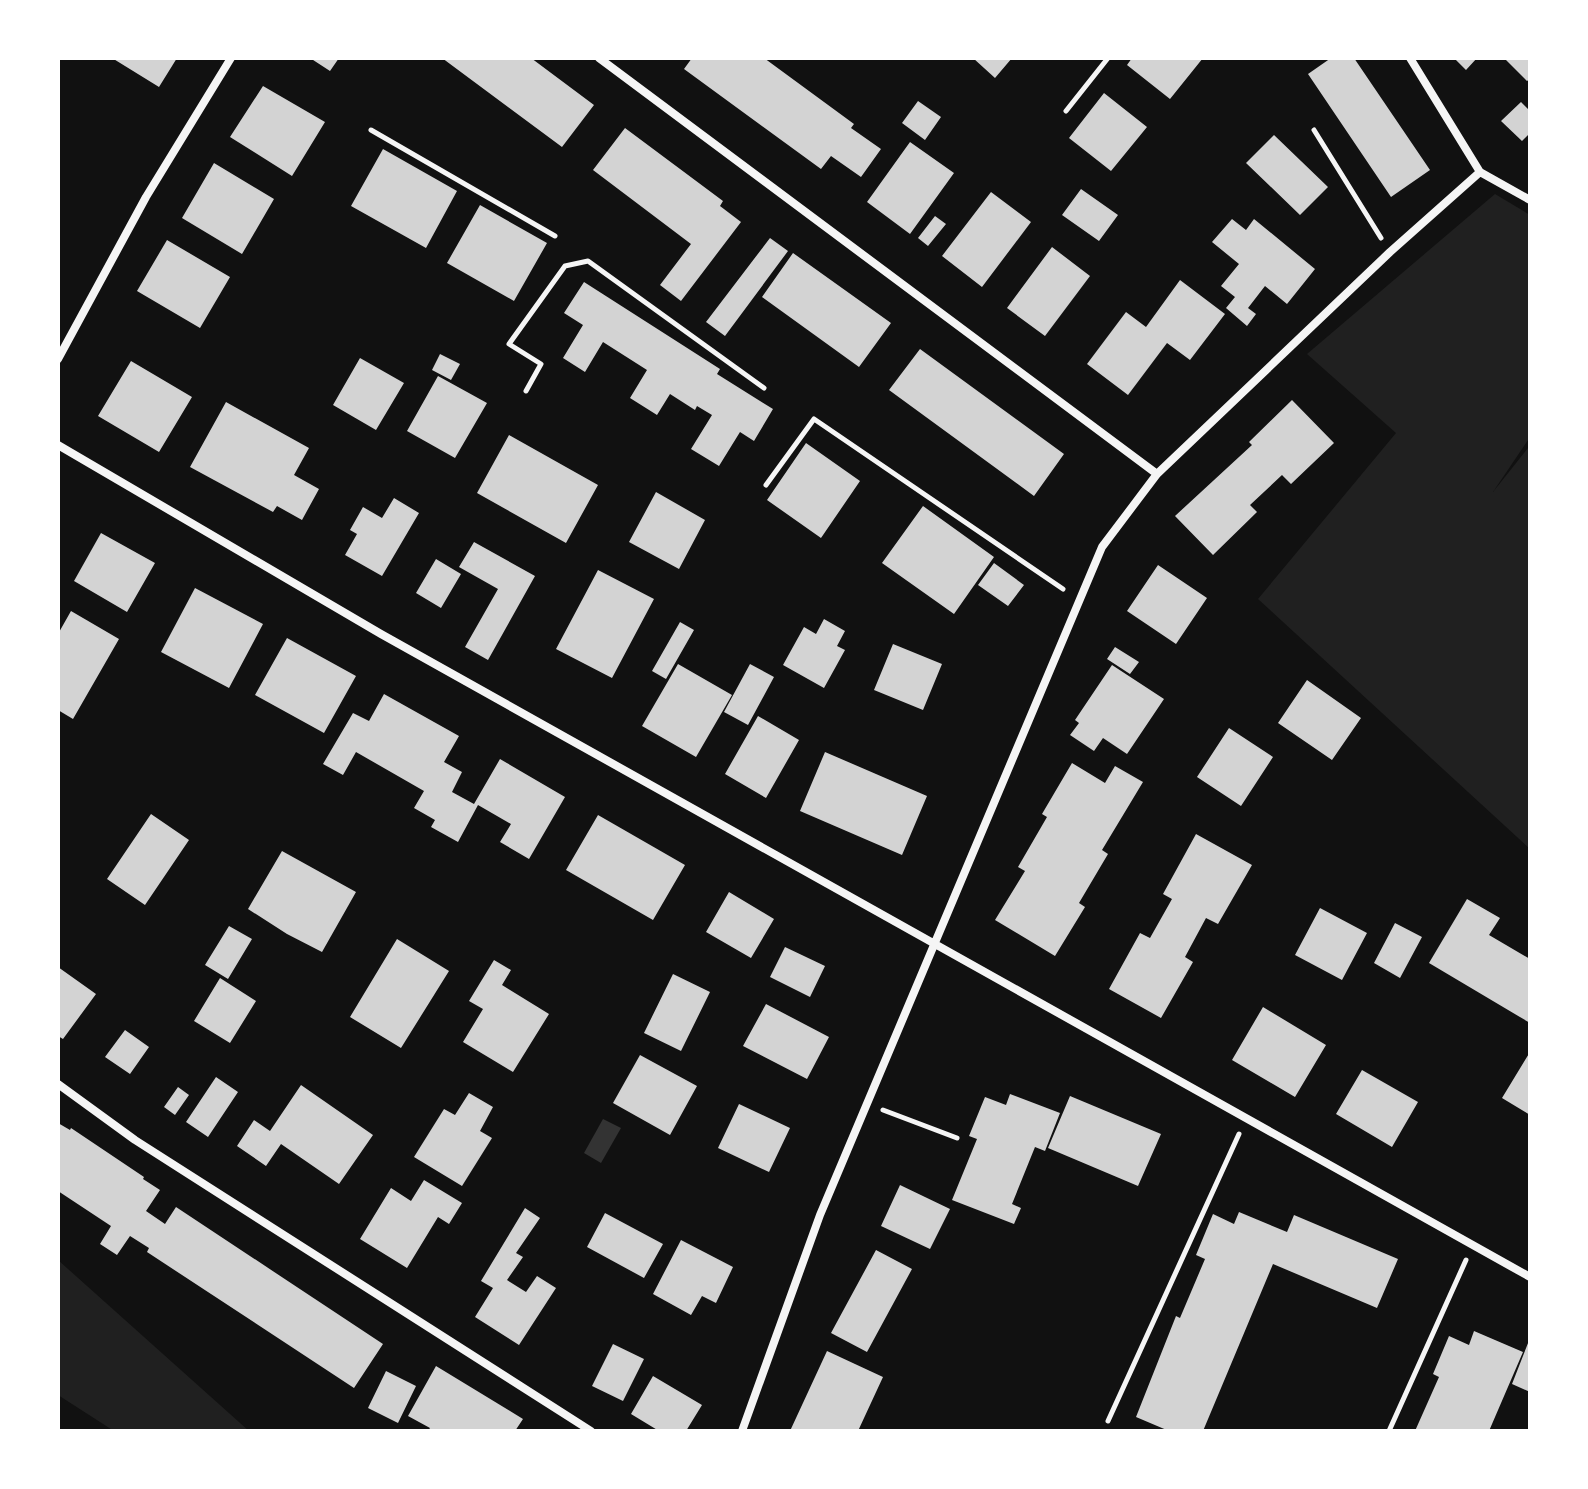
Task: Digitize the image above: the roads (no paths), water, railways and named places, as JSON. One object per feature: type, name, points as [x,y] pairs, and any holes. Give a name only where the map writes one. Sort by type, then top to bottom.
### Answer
[{"type":"street","points":[[58,359],[146,197],[231,58]]},
{"type":"street","points":[[599,58],[1157,474]]},
{"type":"street","points":[[1410,58],[1480,172],[1530,200]]},
{"type":"street","points":[[742,1431],[820,1215],[1102,547],[1157,474],[1390,252],[1480,172]]},
{"type":"street","points":[[58,445],[394,641],[1530,1277]]},
{"type":"street","points":[[58,1084],[135,1140],[591,1431]]}]
